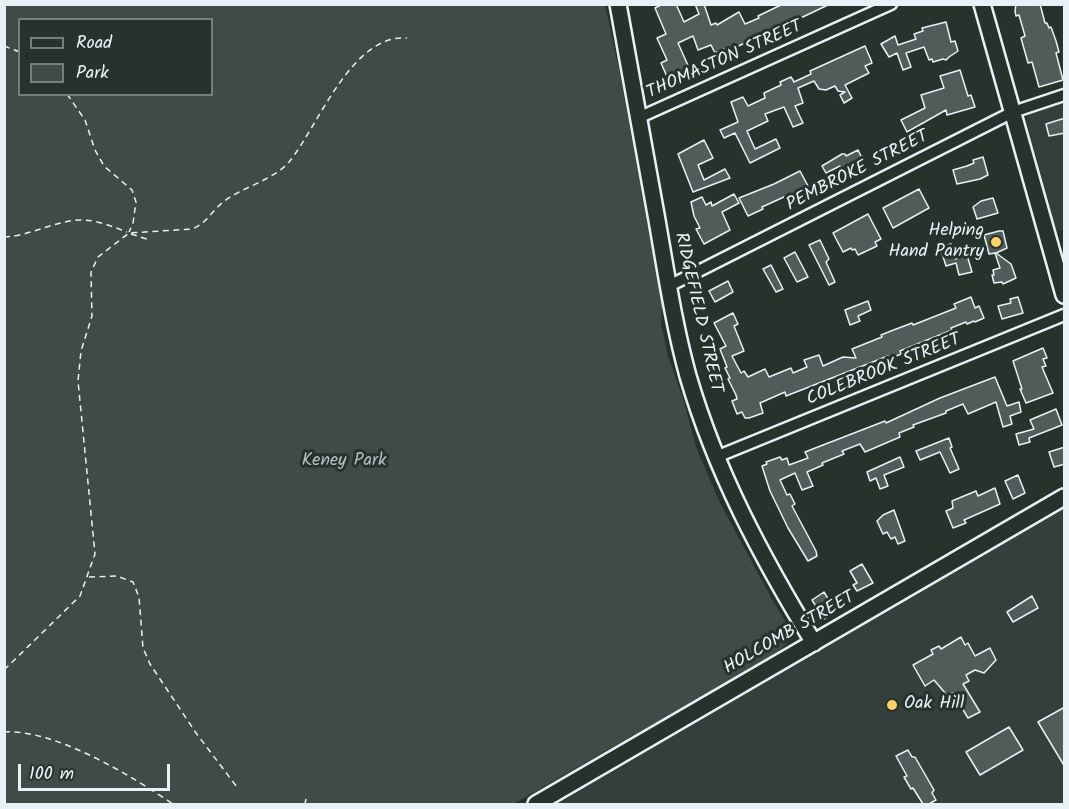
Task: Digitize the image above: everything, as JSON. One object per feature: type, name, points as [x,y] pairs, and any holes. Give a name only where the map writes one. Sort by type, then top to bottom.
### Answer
[{"type":"street","name":"RIDGEFIELD STREET","points":[[618,4],[669,286],[688,375],[716,457],[759,549],[814,643]]},
{"type":"street","name":"THOMASTON STREET","points":[[638,118],[891,4]]},
{"type":"street","points":[[982,4],[1065,295]]},
{"type":"street","name":"PEMBROKE STREET","points":[[669,286],[1012,112],[1065,95]]},
{"type":"street","name":"COLEBROOK STREET","points":[[716,457],[1065,315]]},
{"type":"street","name":"HOLCOMB STREET","points":[[536,804],[1065,497]]},
{"type":"path","points":[[129,233],[192,229],[199,226],[225,201],[286,165],[298,151],[341,80],[368,52],[390,40],[407,38]]},
{"type":"path","points":[[4,670],[80,596],[95,554],[78,381],[81,351],[92,316],[91,272],[98,257],[129,233],[136,202],[132,190],[104,166],[95,150],[84,120],[68,96]]},
{"type":"path","points":[[4,237],[18,237],[66,222],[83,220],[106,224],[150,240]]},
{"type":"path","points":[[87,577],[117,576],[133,582],[139,597],[143,648],[150,664],[237,787]]},
{"type":"path","points":[[4,732],[45,736],[138,781],[173,804]]},
{"type":"path","points":[[305,804],[306,799]]},
{"type":"shaded area","points":[[1064,102],[1064,229],[1056,232],[1026,120],[1033,111]]},
{"type":"shaded area","name":"Oak Hill","points":[[1064,503],[1064,804],[547,804]]},
{"type":"green space","name":"Keney Park","points":[[5,4],[605,5],[620,74],[662,304],[661,323],[668,356],[696,447],[720,503],[794,636],[776,654],[513,804],[5,804]]},
{"type":"building","points":[[663,4],[676,4],[684,22],[699,14],[695,4],[704,4],[711,25],[716,23],[717,25],[739,12],[745,24],[783,4],[830,4],[763,36],[762,33],[746,40],[747,42],[726,52],[724,49],[715,53],[711,45],[698,50],[693,36],[678,43],[690,70],[668,79],[661,63],[667,60],[657,38],[666,34],[655,8]]},
{"type":"building","points":[[1016,4],[1040,4],[1045,23],[1049,28],[1051,27],[1056,41],[1059,52],[1056,53],[1063,80],[1039,87],[1032,62],[1028,63],[1021,38],[1025,36],[1019,15],[1016,16]]},
{"type":"building","points":[[946,22],[951,42],[955,41],[958,51],[946,60],[933,62],[932,59],[929,60],[924,47],[906,53],[911,67],[903,70],[897,53],[889,57],[881,44],[895,36],[898,45],[916,39],[914,34],[923,31],[922,28]]},
{"type":"building","points":[[865,46],[872,63],[865,66],[869,73],[845,85],[852,98],[844,103],[840,95],[845,92],[838,91],[835,86],[826,90],[819,89],[814,81],[798,88],[803,103],[795,106],[803,123],[793,127],[784,107],[765,114],[768,121],[747,131],[755,149],[776,139],[780,148],[750,163],[735,133],[724,138],[720,130],[738,122],[731,102],[743,97],[748,106],[765,98],[764,93],[781,85],[780,82],[791,77],[794,82],[811,74],[810,71]]},
{"type":"building","points":[[960,70],[968,96],[971,95],[975,107],[947,115],[946,110],[907,132],[901,120],[925,108],[921,95],[944,88],[940,76]]},
{"type":"building","points":[[1065,118],[1065,133],[1049,136],[1046,124]]},
{"type":"building","points":[[704,140],[713,158],[698,165],[704,180],[725,169],[730,178],[693,192],[678,154]]},
{"type":"building","points":[[858,150],[863,164],[843,173],[840,166],[826,173],[822,166],[842,154],[846,156]]},
{"type":"building","points":[[983,157],[988,175],[957,184],[953,170],[974,163],[973,160]]},
{"type":"building","points":[[800,171],[808,186],[748,216],[739,198]]},
{"type":"building","points":[[919,189],[929,208],[893,228],[883,208]]},
{"type":"building","points":[[734,194],[739,203],[722,212],[730,230],[704,244],[696,229],[700,228],[691,202],[702,197],[706,205],[711,202],[712,206]]},
{"type":"building","points":[[993,198],[998,213],[977,219],[973,207],[981,201]]},
{"type":"building","points":[[868,214],[881,239],[875,242],[877,246],[858,255],[855,249],[851,248],[843,252],[833,233]]},
{"type":"building","points":[[1003,231],[1007,248],[996,253],[1011,264],[1016,278],[1003,284],[1002,282],[994,283],[993,270],[1000,268],[995,253],[989,254],[984,235]]},
{"type":"building","points":[[820,240],[829,259],[826,262],[835,282],[829,285],[809,245]]},
{"type":"building","points":[[951,244],[955,259],[967,255],[972,272],[959,275],[956,263],[946,266],[940,247]]},
{"type":"building","points":[[795,252],[808,277],[797,282],[784,258]]},
{"type":"building","points":[[771,265],[783,289],[776,292],[763,269]]},
{"type":"building","points":[[728,281],[733,292],[715,302],[709,291]]},
{"type":"building","points":[[971,297],[975,308],[979,306],[984,318],[951,328],[952,330],[900,351],[901,354],[889,359],[888,356],[786,396],[785,392],[760,403],[763,413],[749,418],[745,418],[742,412],[737,414],[732,401],[737,399],[736,395],[728,379],[730,378],[720,349],[726,346],[714,323],[733,313],[738,324],[734,326],[744,351],[732,356],[741,373],[744,371],[748,377],[765,369],[769,377],[791,368],[793,373],[807,367],[804,360],[819,355],[823,366],[843,357],[856,358],[852,349],[891,331],[956,308],[954,304]]},
{"type":"building","points":[[1018,297],[1023,313],[1002,319],[998,306],[1011,303],[1010,299]]},
{"type":"building","points":[[868,301],[871,310],[858,316],[860,321],[850,325],[845,310]]},
{"type":"building","points":[[1043,348],[1047,358],[1043,359],[1046,366],[1042,367],[1053,393],[1026,403],[1013,361]]},
{"type":"building","points":[[995,377],[1007,406],[1019,402],[1021,412],[1010,416],[1012,424],[1003,427],[996,402],[968,414],[963,404],[913,425],[914,427],[899,433],[900,437],[865,452],[860,444],[842,451],[844,454],[807,472],[813,486],[802,490],[795,473],[780,480],[787,495],[790,494],[795,504],[792,506],[816,551],[817,556],[808,561],[788,528],[770,491],[762,466],[767,464],[766,462],[780,457],[782,460],[787,458],[789,465],[808,458],[805,452],[885,421],[886,423],[940,398]]},
{"type":"building","points":[[1056,409],[1062,425],[1029,438],[1030,442],[1019,445],[1016,434],[1034,429],[1030,420]]},
{"type":"building","points":[[949,438],[952,447],[950,448],[959,469],[950,473],[940,452],[920,460],[916,451]]},
{"type":"building","points":[[1065,447],[1065,464],[1054,467],[1049,452]]},
{"type":"building","points":[[900,457],[904,467],[884,475],[888,486],[880,489],[876,478],[870,481],[867,472]]},
{"type":"building","points":[[1018,475],[1025,493],[1013,499],[1005,481]]},
{"type":"building","points":[[995,488],[1000,504],[964,520],[966,523],[953,528],[946,511],[953,508],[952,501],[976,491],[978,496]]},
{"type":"building","points":[[894,510],[905,541],[898,544],[895,537],[891,539],[887,532],[883,534],[877,521]]},
{"type":"building","points":[[862,564],[873,583],[857,591],[853,585],[857,583],[850,571]]},
{"type":"building","points":[[824,592],[836,612],[824,619],[812,600]]},
{"type":"building","points":[[1032,596],[1038,608],[1013,622],[1007,612]]},
{"type":"building","points":[[961,637],[965,645],[968,643],[975,656],[990,648],[996,660],[984,673],[975,670],[966,675],[969,681],[963,684],[980,712],[968,718],[953,693],[946,694],[934,680],[925,686],[913,665],[933,654],[931,650],[939,646],[941,649]]},
{"type":"building","points":[[1065,707],[1065,767],[1038,722]]},
{"type":"building","points":[[1009,727],[1023,750],[980,775],[966,752]]},
{"type":"building","points":[[908,750],[912,757],[915,757],[934,790],[932,793],[936,800],[929,804],[923,804],[904,777],[907,776],[896,756]]},
{"type":"place","name":"Helping Hand Pantry","points":[[996,242]]},
{"type":"place","name":"Oak Hill","points":[[892,705]]}]
